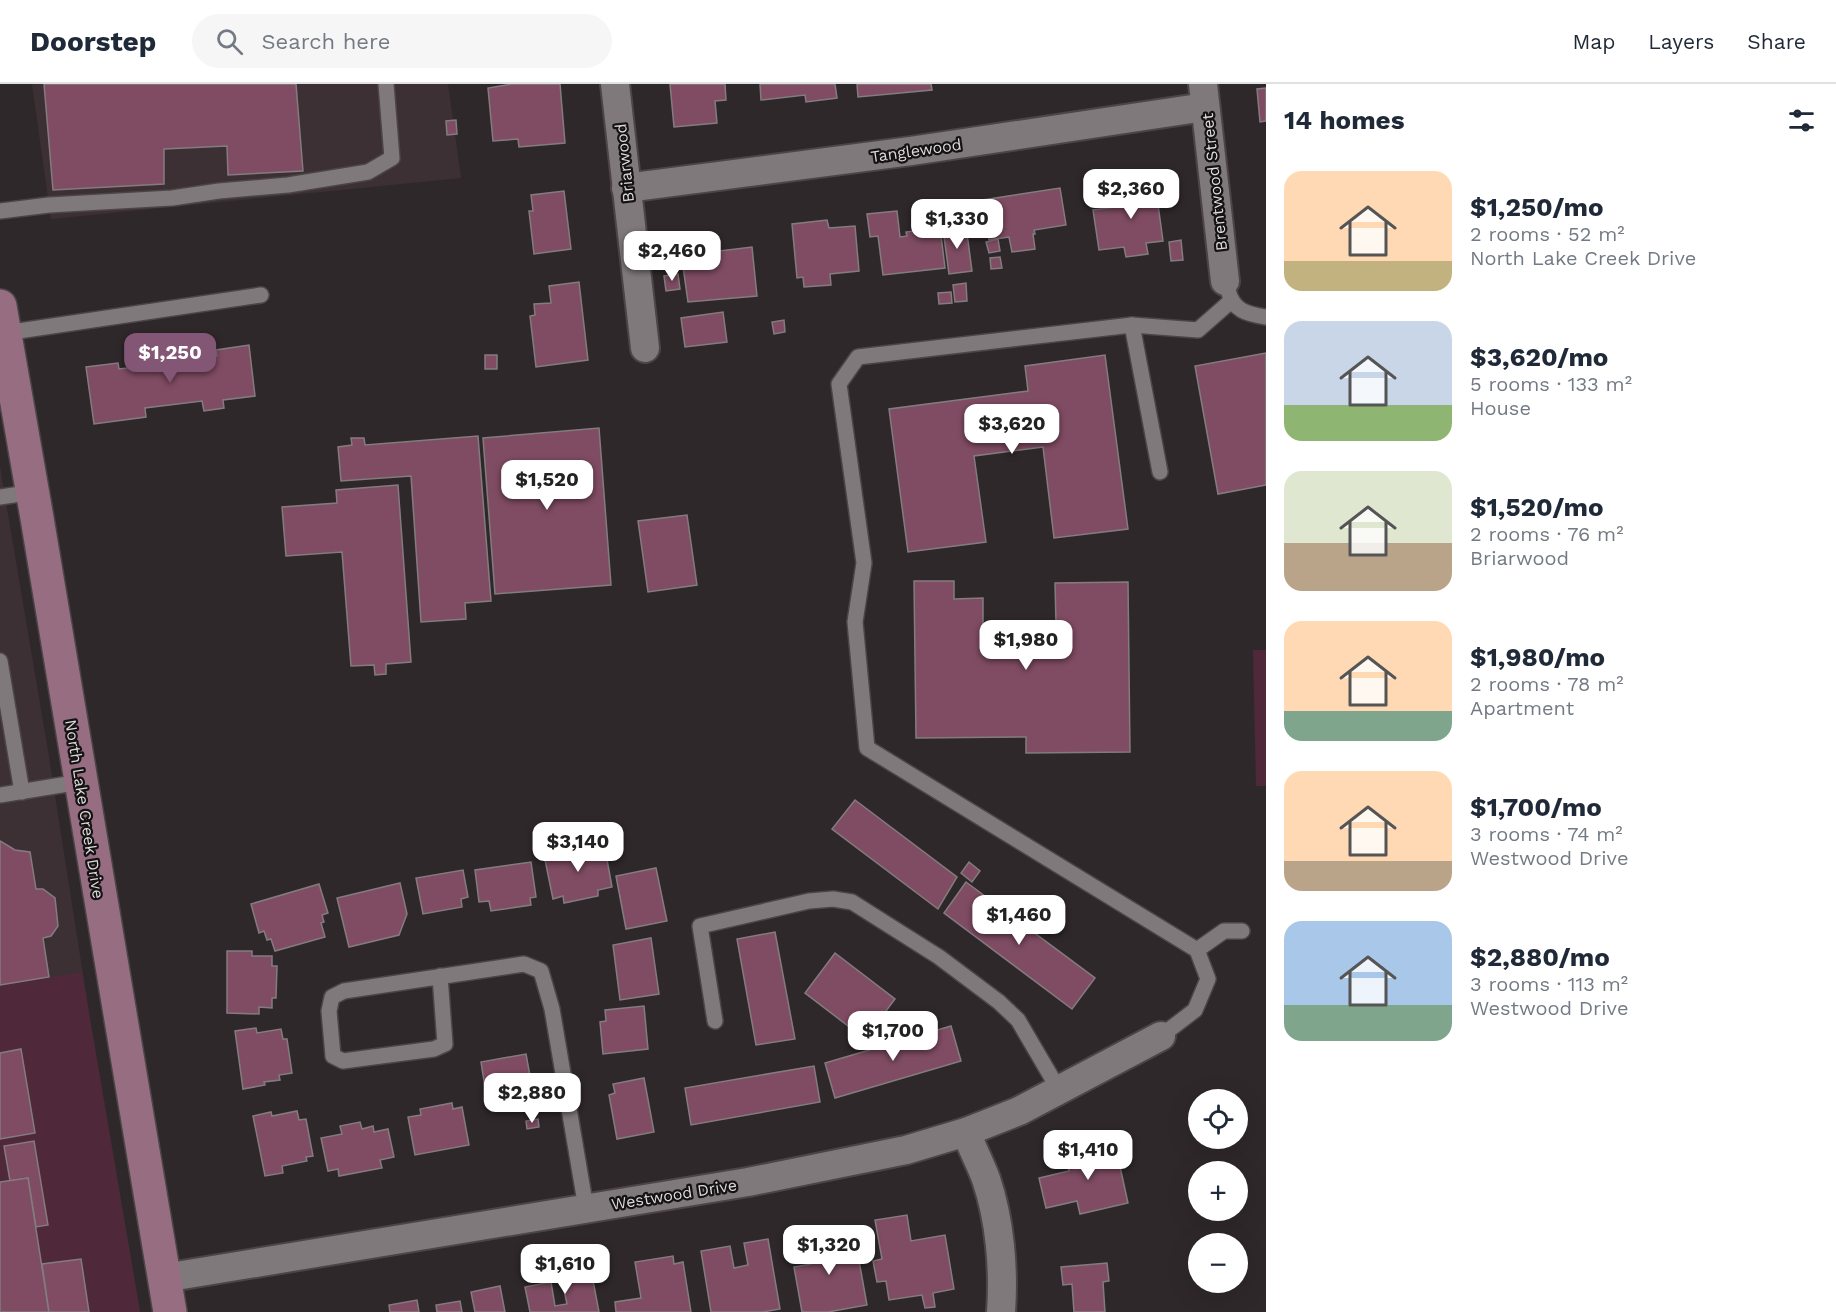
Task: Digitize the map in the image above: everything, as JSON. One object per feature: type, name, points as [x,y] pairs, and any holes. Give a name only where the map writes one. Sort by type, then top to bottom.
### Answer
[{"type":"street","name":"Briarwood","points":[[615,84],[645,348]]},
{"type":"street","name":"Tanglewood","points":[[626,188],[911,151],[1204,95]]},
{"type":"street","name":"Brentwood Street","points":[[1204,95],[1228,291]]},
{"type":"street","name":"North Lake Creek Drive","points":[[2,319],[170,1312]]},
{"type":"street","name":"Westwood Drive","points":[[164,1278],[748,1182],[906,1150],[966,1132],[1019,1111],[1161,1036]]},
{"type":"street","points":[[966,1132],[986,1180],[996,1221],[1001,1262],[1001,1312]]},
{"type":"lane","points":[[0,211],[49,205],[172,198],[288,185],[368,172],[392,159],[386,84]]},
{"type":"lane","points":[[1161,1036],[1195,1010],[1208,979],[1197,951],[867,748],[855,622],[864,563],[839,384],[858,357],[1132,325],[1197,330],[1228,291],[1245,313],[1266,317]]},
{"type":"lane","points":[[2,319],[261,295]]},
{"type":"lane","points":[[1132,325],[1160,472]]},
{"type":"lane","points":[[0,497],[33,492]]},
{"type":"lane","points":[[0,661],[22,792]]},
{"type":"lane","points":[[0,795],[80,782]]},
{"type":"lane","points":[[715,1022],[700,926],[809,902],[832,899],[852,902],[939,957],[1006,1008],[1018,1020],[1059,1090]]},
{"type":"lane","points":[[1197,951],[1224,931],[1242,931]]},
{"type":"lane","points":[[440,976],[445,1044],[434,1049],[343,1061],[333,1056],[329,1011],[332,997],[344,991],[440,976],[524,964],[541,971],[552,1010],[586,1208]]},
{"type":"shaded area","points":[[32,84],[448,84],[461,178],[51,219]]},
{"type":"shaded area","points":[[0,467],[90,1019],[140,1312],[0,1312]]},
{"type":"shaded area","points":[[1253,650],[1266,650],[1266,786],[1256,786]]},
{"type":"shaded area","points":[[82,972],[140,1312],[0,1312],[0,985]]},
{"type":"building","points":[[44,84],[296,84],[303,171],[228,175],[227,146],[164,149],[164,184],[53,190]]},
{"type":"building","points":[[512,84],[560,84],[565,143],[519,147],[518,139],[493,141],[488,88]]},
{"type":"building","points":[[670,84],[725,84],[726,100],[715,101],[717,123],[674,127]]},
{"type":"building","points":[[760,84],[835,84],[837,98],[806,102],[805,95],[761,100]]},
{"type":"building","points":[[857,84],[931,84],[932,90],[858,97]]},
{"type":"building","points":[[1266,88],[1266,121],[1260,122],[1257,89]]},
{"type":"building","points":[[456,120],[457,134],[447,135],[446,121]]},
{"type":"building","points":[[1154,175],[1163,241],[1146,243],[1148,254],[1126,257],[1124,247],[1099,250],[1093,210],[1130,205],[1126,179]]},
{"type":"building","points":[[1060,188],[1066,225],[1034,230],[1035,249],[1012,252],[1009,237],[989,240],[983,200]]},
{"type":"building","points":[[564,191],[571,249],[534,254],[529,211],[533,211],[531,195]]},
{"type":"building","points":[[897,211],[900,237],[907,236],[906,232],[940,227],[945,268],[883,275],[878,236],[870,237],[867,214]]},
{"type":"building","points":[[827,220],[829,228],[855,226],[859,271],[830,274],[831,285],[804,287],[803,277],[797,278],[792,224]]},
{"type":"building","points":[[966,226],[972,271],[949,274],[943,229]]},
{"type":"building","points":[[709,235],[711,252],[752,247],[757,296],[688,302],[679,238]]},
{"type":"building","points":[[998,239],[1000,251],[989,253],[986,242]]},
{"type":"building","points":[[1181,240],[1183,260],[1171,261],[1169,242]]},
{"type":"building","points":[[1000,257],[1002,268],[991,269],[990,258]]},
{"type":"building","points":[[678,274],[680,289],[666,291],[664,276]]},
{"type":"building","points":[[579,282],[588,360],[536,367],[530,316],[535,315],[534,304],[551,303],[549,286]]},
{"type":"building","points":[[966,283],[967,301],[955,302],[953,285]]},
{"type":"building","points":[[951,292],[952,303],[939,304],[938,293]]},
{"type":"building","points":[[723,312],[727,342],[685,347],[681,318]]},
{"type":"building","points":[[784,320],[785,332],[774,334],[772,322]]},
{"type":"building","points":[[249,345],[255,396],[223,400],[224,408],[204,411],[202,401],[145,408],[146,417],[94,424],[86,367],[118,363],[119,369],[177,362],[177,355],[200,352],[200,358],[217,356],[216,350]]},
{"type":"building","points":[[1266,353],[1266,485],[1218,494],[1195,366]]},
{"type":"building","points":[[485,355],[497,355],[497,369],[485,369]]},
{"type":"building","points":[[1105,355],[1128,529],[1054,538],[1043,447],[974,456],[986,542],[908,552],[889,409],[1028,391],[1025,366]]},
{"type":"building","points":[[599,428],[611,585],[495,594],[483,438]]},
{"type":"building","points":[[478,436],[491,601],[465,603],[466,619],[421,622],[411,476],[341,481],[338,447],[352,445],[351,438],[364,438],[365,445]]},
{"type":"building","points":[[398,485],[411,662],[386,664],[386,674],[375,675],[374,665],[351,666],[342,552],[286,556],[282,507],[337,503],[336,490]]},
{"type":"building","points":[[687,515],[697,585],[648,592],[638,521]]},
{"type":"building","points":[[914,581],[954,581],[954,599],[983,598],[983,625],[1056,624],[1055,583],[1128,582],[1130,752],[1026,753],[1026,737],[916,738]]},
{"type":"building","points":[[855,800],[957,877],[938,909],[832,829]]},
{"type":"building","points":[[0,841],[15,850],[30,852],[36,889],[43,889],[55,898],[58,926],[51,936],[43,938],[49,977],[0,985]]},
{"type":"building","points":[[604,843],[612,887],[598,890],[598,896],[564,903],[563,896],[553,899],[544,855]]},
{"type":"building","points":[[531,862],[536,897],[530,898],[531,905],[491,911],[489,901],[479,902],[475,870]]},
{"type":"building","points":[[969,862],[980,871],[972,882],[961,873]]},
{"type":"building","points":[[656,868],[667,921],[626,929],[616,876]]},
{"type":"building","points":[[463,870],[468,897],[461,899],[462,907],[423,914],[416,878]]},
{"type":"building","points":[[966,882],[1095,978],[1072,1009],[944,913]]},
{"type":"building","points":[[400,883],[407,914],[399,935],[349,947],[337,898]]},
{"type":"building","points":[[319,884],[328,913],[322,915],[324,922],[321,923],[325,937],[275,951],[271,939],[267,940],[264,931],[259,933],[251,904]]},
{"type":"building","points":[[775,932],[795,1039],[756,1045],[737,939]]},
{"type":"building","points":[[651,938],[659,994],[620,1000],[613,945]]},
{"type":"building","points":[[227,951],[252,951],[252,956],[272,956],[272,966],[277,966],[276,998],[272,998],[272,1008],[259,1007],[259,1014],[227,1013]]},
{"type":"building","points":[[835,953],[895,999],[865,1039],[805,993]]},
{"type":"building","points":[[644,1006],[648,1049],[603,1054],[600,1022],[606,1021],[605,1010]]},
{"type":"building","points":[[951,1026],[961,1061],[835,1098],[825,1063]]},
{"type":"building","points":[[256,1028],[257,1033],[281,1029],[283,1039],[287,1039],[292,1073],[279,1075],[280,1080],[264,1082],[265,1085],[243,1089],[235,1031]]},
{"type":"building","points":[[21,1049],[35,1133],[0,1139],[0,1053]]},
{"type":"building","points":[[526,1054],[534,1098],[488,1106],[481,1062]]},
{"type":"building","points":[[814,1066],[820,1102],[691,1125],[685,1088]]},
{"type":"building","points":[[644,1078],[654,1132],[617,1139],[609,1095],[615,1093],[613,1084]]},
{"type":"building","points":[[452,1103],[453,1109],[462,1107],[469,1145],[415,1155],[408,1117],[421,1115],[420,1109]]},
{"type":"building","points":[[297,1111],[299,1120],[306,1119],[313,1156],[306,1157],[307,1161],[282,1166],[283,1173],[265,1176],[253,1116],[271,1112],[272,1116]]},
{"type":"building","points":[[538,1119],[539,1127],[527,1129],[526,1121]]},
{"type":"building","points":[[360,1122],[362,1129],[373,1126],[374,1132],[388,1129],[394,1157],[380,1160],[382,1168],[339,1176],[338,1169],[328,1171],[321,1138],[342,1134],[340,1126]]},
{"type":"building","points":[[34,1141],[48,1225],[36,1227],[28,1178],[10,1181],[4,1146]]},
{"type":"building","points":[[1115,1144],[1128,1203],[1080,1214],[1077,1201],[1046,1208],[1039,1178],[1069,1171],[1066,1155]]},
{"type":"building","points":[[28,1178],[49,1312],[0,1312],[0,1182]]},
{"type":"building","points":[[907,1215],[911,1241],[945,1235],[954,1289],[933,1293],[935,1307],[925,1308],[922,1295],[889,1300],[886,1281],[877,1282],[873,1261],[882,1259],[875,1220]]},
{"type":"building","points":[[836,1227],[842,1258],[858,1255],[867,1305],[828,1312],[802,1312],[794,1267],[811,1264],[806,1233]]},
{"type":"building","points":[[768,1239],[780,1309],[763,1312],[711,1312],[701,1251],[730,1246],[734,1268],[748,1265],[744,1243]]},
{"type":"building","points":[[673,1256],[674,1264],[683,1262],[691,1312],[616,1312],[615,1302],[641,1298],[635,1262]]},
{"type":"building","points":[[81,1259],[89,1312],[49,1312],[42,1264]]},
{"type":"building","points":[[1107,1263],[1109,1281],[1103,1282],[1105,1312],[1074,1312],[1072,1284],[1063,1285],[1061,1267]]},
{"type":"building","points":[[591,1270],[599,1312],[530,1312],[525,1287],[551,1282],[555,1306],[567,1304],[561,1276]]},
{"type":"building","points":[[500,1286],[505,1312],[475,1312],[471,1292]]},
{"type":"building","points":[[417,1300],[419,1312],[390,1312],[389,1305]]},
{"type":"building","points":[[460,1301],[462,1312],[437,1312],[436,1305]]}]
